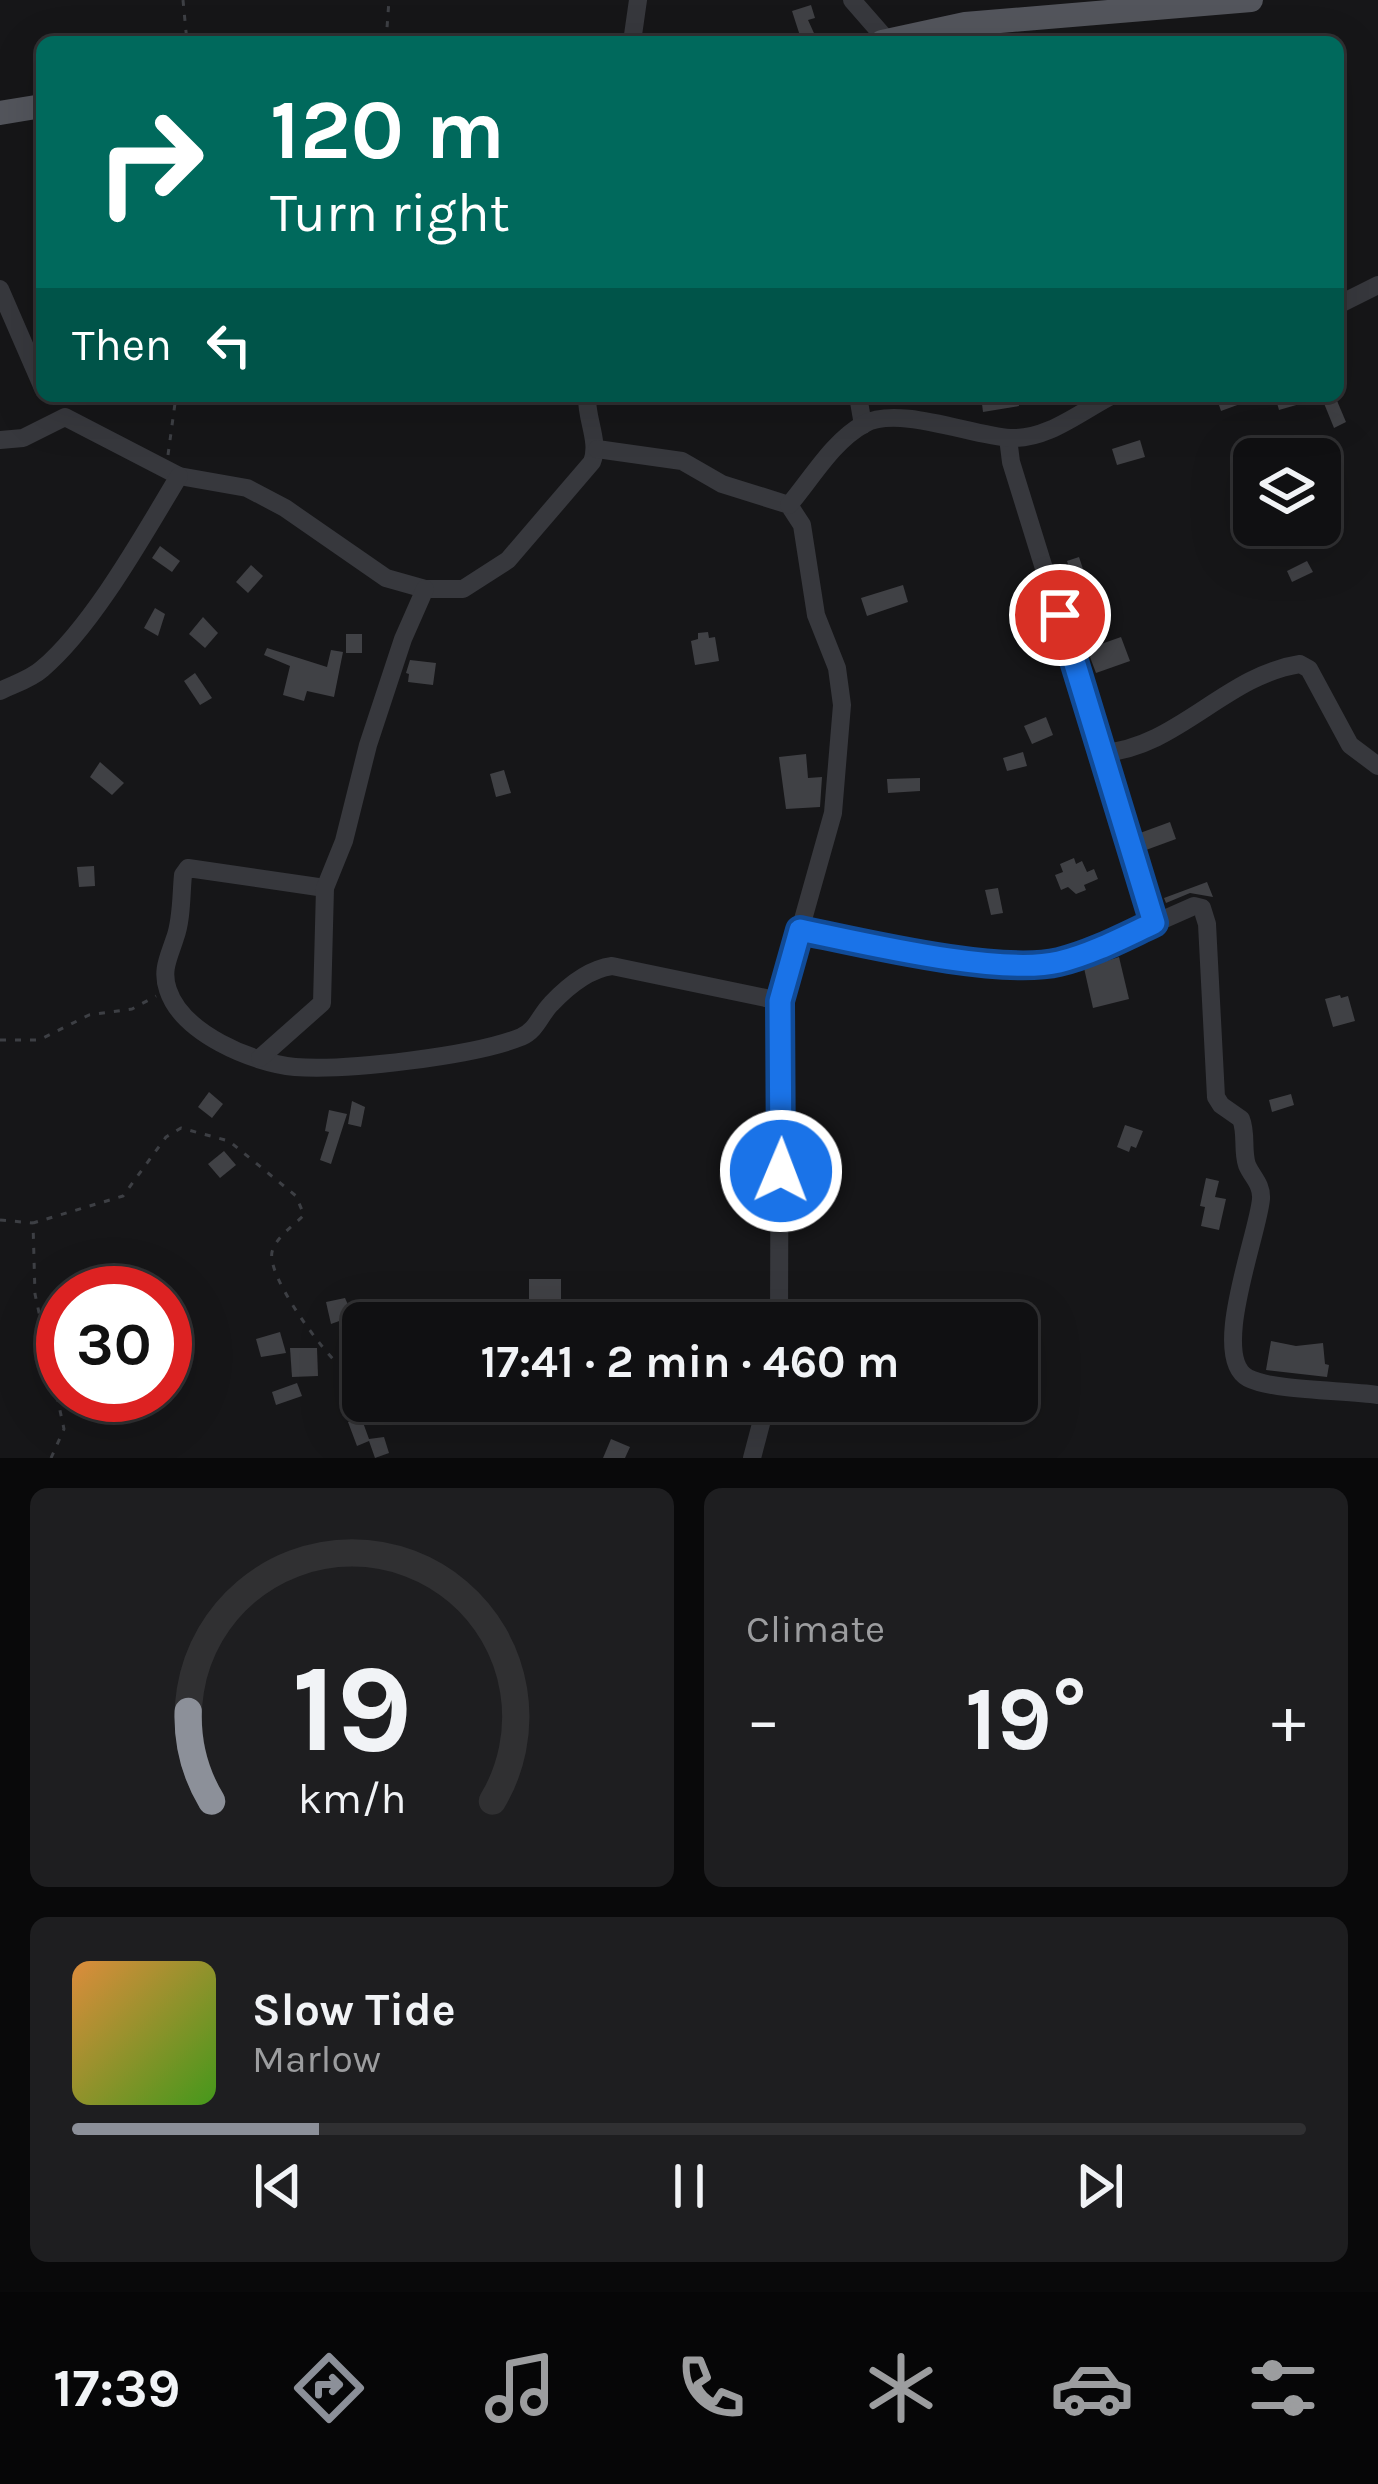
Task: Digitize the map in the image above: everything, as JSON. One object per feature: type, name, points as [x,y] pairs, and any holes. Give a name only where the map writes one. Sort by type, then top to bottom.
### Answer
[{"type":"main road","points":[[908,36],[965,24],[1251,0]]},
{"type":"main road","points":[[0,113],[36,107]]},
{"type":"street","points":[[633,36],[638,0]]},
{"type":"street","points":[[852,0],[880,36]]},
{"type":"street","points":[[1344,301],[1378,286]]},
{"type":"street","points":[[0,289],[36,372]]},
{"type":"street","points":[[53,402],[65,417],[172,472],[247,488],[285,508],[386,578],[425,590],[463,589],[508,560],[587,469],[597,449],[587,402]]},
{"type":"street","points":[[859,402],[863,425]]},
{"type":"street","points":[[789,505],[841,442],[863,425],[884,419],[932,422],[1008,438],[1042,434],[1100,402]]},
{"type":"street","points":[[0,440],[22,438],[65,417]]},
{"type":"street","points":[[1008,438],[1154,923]]},
{"type":"street","points":[[597,449],[682,461],[722,484],[789,505],[802,525],[815,615],[837,668],[842,694],[833,814],[780,1001],[779,1302]]},
{"type":"street","points":[[0,691],[38,674],[66,644],[128,561],[172,472]]},
{"type":"street","points":[[260,1058],[322,1003],[325,888],[344,841],[403,639],[425,590]]},
{"type":"street","points":[[1102,753],[1120,752],[1158,736],[1250,679],[1300,664],[1309,669],[1350,745],[1378,766]]},
{"type":"street","points":[[325,888],[188,868],[183,874],[175,940],[165,973],[168,990],[190,1027],[291,1067],[350,1066],[455,1053],[514,1039],[534,1029],[549,1005],[590,971],[612,966],[780,1001]]},
{"type":"street","points":[[800,930],[886,947],[1029,965],[1068,959],[1194,906],[1204,910],[1216,1097],[1241,1119],[1246,1160],[1260,1186],[1261,1202],[1235,1322],[1234,1363],[1243,1376],[1265,1384],[1378,1395]]},
{"type":"street","points":[[752,1458],[761,1422]]},
{"type":"path","points":[[183,0],[186,36]]},
{"type":"path","points":[[386,36],[389,0]]},
{"type":"path","points":[[172,472],[176,402]]},
{"type":"path","points":[[0,1040],[39,1040],[89,1015],[132,1009],[168,990]]},
{"type":"path","points":[[0,1220],[33,1223],[123,1196],[166,1137],[181,1128],[229,1141],[296,1196],[304,1210],[278,1240],[272,1264],[335,1361],[342,1361]]},
{"type":"path","points":[[33,1223],[35,1294],[64,1429],[51,1458]]},
{"type":"building","points":[[811,5],[815,18],[808,20],[815,36],[800,36],[792,11]]},
{"type":"building","points":[[982,402],[1018,402],[1019,406],[983,412]]},
{"type":"building","points":[[1218,402],[1245,402],[1221,411]]},
{"type":"building","points":[[1277,402],[1307,402],[1279,410]]},
{"type":"building","points":[[1323,402],[1338,402],[1346,422],[1334,428]]},
{"type":"building","points":[[1140,440],[1145,457],[1117,465],[1112,449]]},
{"type":"building","points":[[160,546],[180,561],[172,572],[152,558]]},
{"type":"building","points":[[1079,557],[1086,578],[1074,582],[1067,561]]},
{"type":"building","points":[[1307,561],[1313,572],[1292,582],[1287,571]]},
{"type":"building","points":[[251,565],[263,576],[248,593],[236,582]]},
{"type":"building","points":[[903,585],[908,602],[867,616],[861,598]]},
{"type":"building","points":[[155,608],[165,614],[158,636],[144,628]]},
{"type":"building","points":[[203,617],[218,633],[205,648],[189,634]]},
{"type":"building","points":[[708,632],[709,638],[715,637],[719,661],[695,665],[691,641],[698,639],[698,633]]},
{"type":"building","points":[[346,634],[362,634],[362,653],[346,653]]},
{"type":"building","points":[[1121,637],[1130,661],[1096,673],[1087,649]]},
{"type":"building","points":[[267,648],[327,667],[331,650],[343,652],[334,697],[307,691],[304,701],[283,695],[290,666],[264,655]]},
{"type":"building","points":[[410,660],[436,663],[433,685],[408,682]]},
{"type":"building","points":[[195,673],[212,698],[200,705],[184,681]]},
{"type":"building","points":[[1046,717],[1053,735],[1032,744],[1024,726]]},
{"type":"building","points":[[1023,752],[1027,766],[1007,771],[1003,758]]},
{"type":"building","points":[[806,754],[808,778],[822,777],[820,807],[786,809],[779,757]]},
{"type":"building","points":[[100,762],[124,783],[112,795],[90,777]]},
{"type":"building","points":[[504,770],[511,793],[496,797],[490,774]]},
{"type":"building","points":[[920,778],[920,791],[888,793],[887,779]]},
{"type":"building","points":[[1170,822],[1176,839],[1146,850],[1140,833]]},
{"type":"building","points":[[1074,858],[1076,864],[1082,861],[1087,872],[1094,869],[1098,879],[1076,894],[1068,887],[1061,890],[1055,875],[1063,872],[1060,864]]},
{"type":"building","points":[[94,866],[95,886],[79,887],[77,867]]},
{"type":"building","points":[[1207,882],[1213,897],[1190,893],[1166,903],[1164,898]]},
{"type":"building","points":[[998,888],[1003,913],[991,915],[985,890]]},
{"type":"building","points":[[1119,957],[1129,999],[1093,1008],[1084,968]]},
{"type":"building","points":[[1348,996],[1355,1021],[1333,1027],[1325,999]]},
{"type":"building","points":[[209,1092],[223,1104],[212,1118],[198,1107]]},
{"type":"building","points":[[1291,1094],[1294,1105],[1272,1112],[1269,1100]]},
{"type":"building","points":[[352,1101],[365,1107],[361,1127],[348,1124]]},
{"type":"building","points":[[329,1110],[347,1114],[331,1164],[320,1160],[329,1132],[325,1131]]},
{"type":"building","points":[[1125,1125],[1143,1131],[1136,1148],[1131,1146],[1129,1152],[1117,1147]]},
{"type":"building","points":[[224,1151],[236,1165],[220,1178],[208,1164]]},
{"type":"building","points":[[1206,1178],[1219,1181],[1215,1197],[1226,1199],[1219,1230],[1201,1226]]},
{"type":"building","points":[[529,1279],[561,1279],[561,1299],[529,1299]]},
{"type":"building","points":[[345,1298],[342,1320],[331,1324],[326,1302]]},
{"type":"building","points":[[280,1332],[286,1353],[261,1357],[256,1339]]},
{"type":"building","points":[[1271,1341],[1296,1346],[1323,1343],[1327,1377],[1266,1370]]},
{"type":"building","points":[[290,1348],[317,1348],[318,1376],[292,1377]]},
{"type":"building","points":[[297,1383],[302,1396],[276,1405],[272,1392]]},
{"type":"building","points":[[348,1422],[363,1422],[369,1439],[384,1437],[389,1453],[375,1458],[369,1441],[357,1446]]},
{"type":"building","points":[[611,1439],[630,1447],[625,1458],[603,1458]]},
{"type":"route","points":[[781,1171],[780,1001],[800,930],[886,947],[1029,965],[1092,951],[1154,923],[1060,615]]}]
